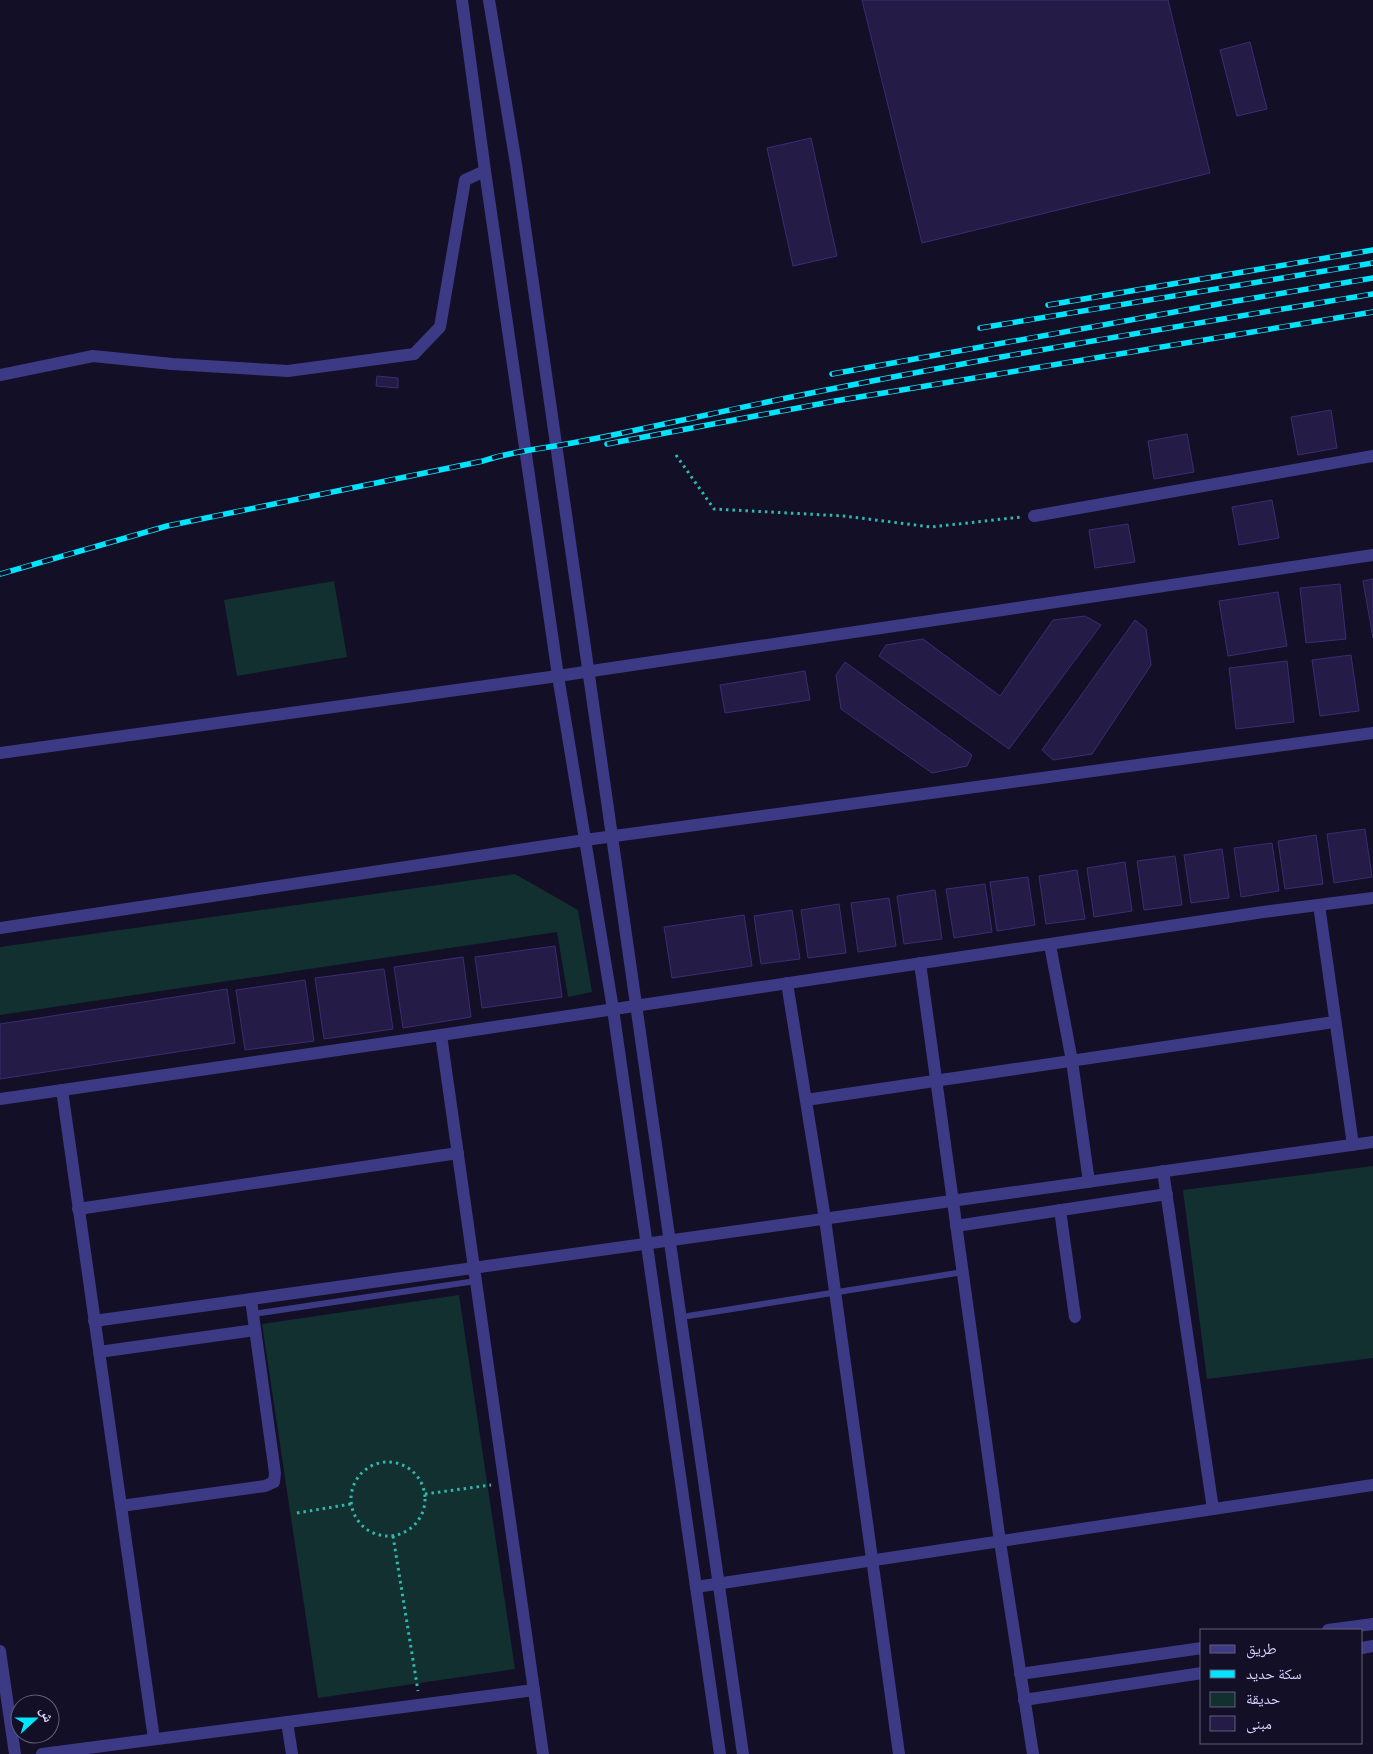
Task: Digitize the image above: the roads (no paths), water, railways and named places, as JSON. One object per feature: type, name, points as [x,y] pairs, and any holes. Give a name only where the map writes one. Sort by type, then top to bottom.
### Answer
[{"type":"street","points":[[462,0],[558,676],[613,1009],[720,1754]]},
{"type":"street","points":[[489,0],[516,164],[743,1754]]},
{"type":"street","points":[[0,375],[93,356],[172,364],[288,371],[414,354],[440,327],[465,180],[485,171]]},
{"type":"street","points":[[1034,516],[1373,456]]},
{"type":"street","points":[[0,753],[558,676],[1373,554]]},
{"type":"street","points":[[0,928],[585,840],[1373,733]]},
{"type":"street","points":[[0,1099],[1373,898]]},
{"type":"street","points":[[1319,905],[1334,1022],[1353,1145]]},
{"type":"street","points":[[1050,945],[1072,1061],[1089,1182]]},
{"type":"street","points":[[920,963],[1000,1542],[1033,1754]]},
{"type":"street","points":[[787,983],[825,1219],[899,1754]]},
{"type":"street","points":[[806,1100],[1334,1022]]},
{"type":"street","points":[[441,1035],[544,1754]]},
{"type":"street","points":[[62,1090],[154,1740]]},
{"type":"street","points":[[94,1322],[251,1300],[475,1274],[647,1244],[1373,1142]]},
{"type":"street","points":[[78,1209],[458,1153]]},
{"type":"street","points":[[1163,1171],[1213,1509]]},
{"type":"street","points":[[956,1226],[1167,1194]]},
{"type":"street","points":[[1060,1210],[1075,1317]]},
{"type":"street","points":[[121,1506],[265,1486],[274,1482],[251,1300]]},
{"type":"street","points":[[99,1352],[255,1330]]},
{"type":"street","points":[[696,1587],[1373,1485]]},
{"type":"street","points":[[1336,1629],[1373,1624]]},
{"type":"street","points":[[1020,1674],[1200,1648]]},
{"type":"street","points":[[0,1651],[15,1754]]},
{"type":"street","points":[[1024,1700],[1200,1673]]},
{"type":"street","points":[[42,1754],[534,1690]]},
{"type":"street","points":[[288,1722],[292,1754]]},
{"type":"lane","points":[[688,1316],[962,1272]]},
{"type":"lane","points":[[253,1314],[475,1274]]},
{"type":"railway","points":[[1048,305],[1373,250]]},
{"type":"railway","points":[[980,328],[1373,263]]},
{"type":"railway","points":[[832,374],[1373,278]]},
{"type":"railway","points":[[0,574],[167,526],[483,461],[516,452],[561,445],[944,367],[1373,294]]},
{"type":"railway","points":[[607,444],[835,401],[1373,312]]}]
